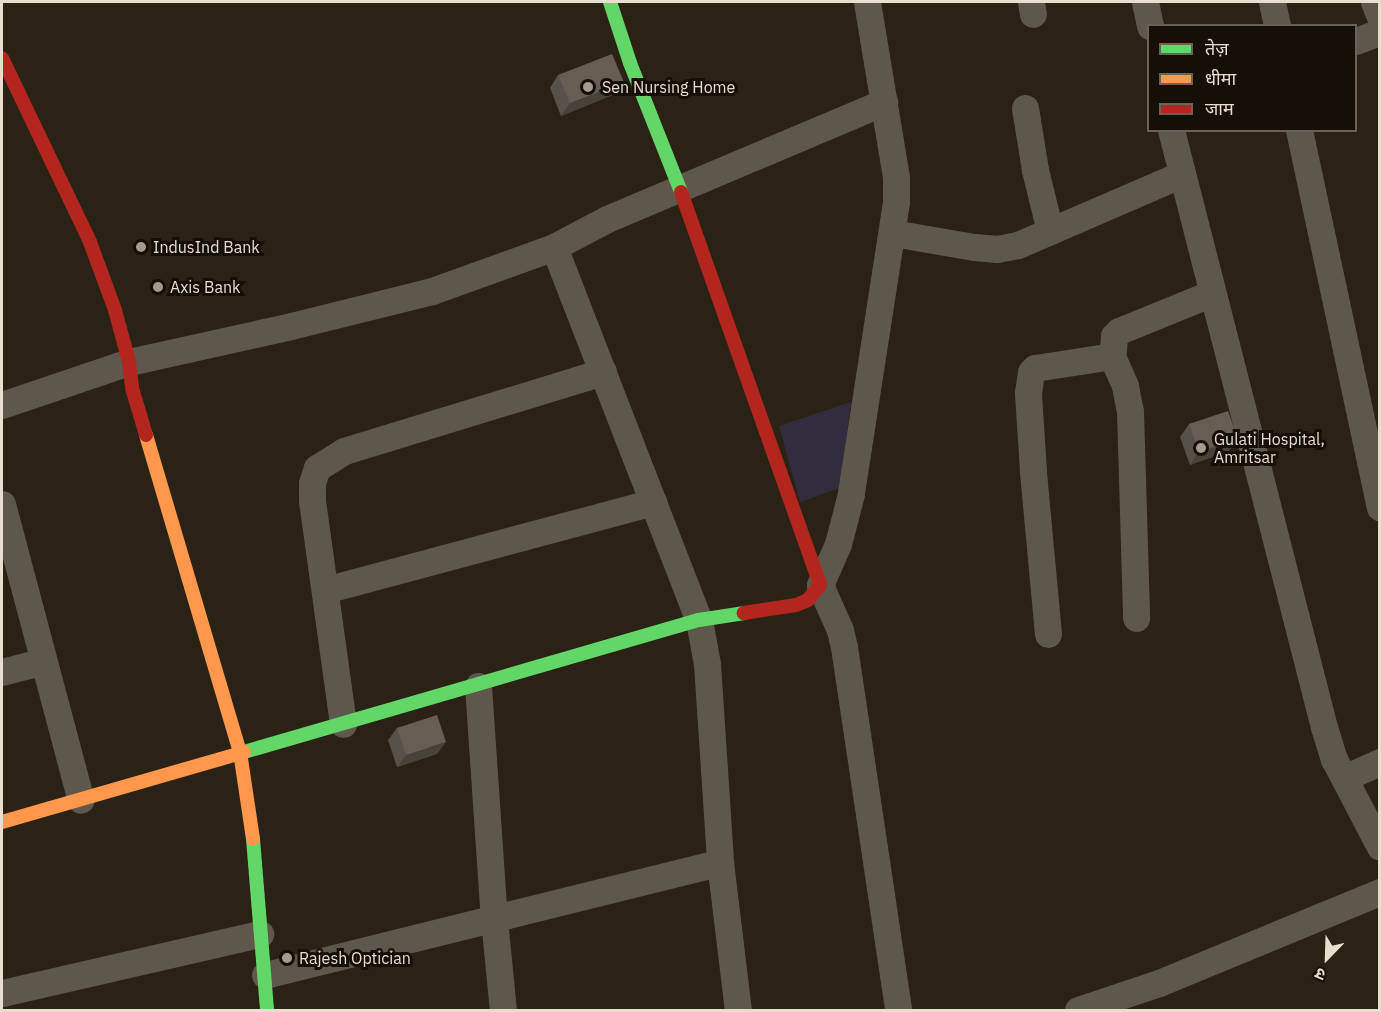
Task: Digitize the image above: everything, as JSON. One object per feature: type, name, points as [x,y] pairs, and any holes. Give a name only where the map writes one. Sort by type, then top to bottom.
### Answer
[{"type":"street","points":[[610,2],[630,63],[681,189],[820,585],[840,630],[898,1011]]},
{"type":"street","points":[[2,822],[240,752],[478,686],[699,620],[796,605],[808,600],[820,585],[838,544],[850,494],[893,233],[896,178],[867,2]]},
{"type":"street","points":[[1145,2],[1150,24]]},
{"type":"street","points":[[1272,2],[1277,24]]},
{"type":"street","points":[[1374,2],[1380,17]]},
{"type":"street","points":[[1357,41],[1380,32]]},
{"type":"street","points":[[5,74],[90,242],[115,310],[129,362],[132,388],[240,752],[252,827],[267,1011]]},
{"type":"street","points":[[2,405],[129,362],[291,326],[432,291],[554,247],[607,219],[884,102]]},
{"type":"street","points":[[1025,108],[1035,170],[1050,231]]},
{"type":"street","points":[[1172,132],[1323,728],[1344,778],[1380,847]]},
{"type":"street","points":[[1299,132],[1380,507]]},
{"type":"street","points":[[893,233],[974,248],[997,249],[1018,245],[1182,174]]},
{"type":"street","points":[[554,247],[699,620],[707,664],[720,862],[738,1011]]},
{"type":"street","points":[[1136,618],[1130,411],[1125,386],[1111,354],[1114,336],[1119,331],[1212,293]]},
{"type":"street","points":[[1048,634],[1033,471],[1028,393],[1031,372],[1035,368],[1106,357],[1111,354]]},
{"type":"street","points":[[343,724],[312,483],[317,468],[345,451],[603,372]]},
{"type":"street","points":[[325,590],[653,502]]},
{"type":"street","points":[[2,504],[81,800]]},
{"type":"street","points":[[2,672],[44,661]]},
{"type":"street","points":[[478,686],[494,920],[503,1011]]},
{"type":"street","points":[[1344,778],[1380,762]]},
{"type":"street","points":[[265,975],[494,920],[720,862]]},
{"type":"street","points":[[1078,1011],[1159,983],[1380,892]]},
{"type":"street","points":[[2,993],[260,934]]},
{"type":"shaded area","points":[[851,402],[840,488],[800,502],[779,426]]},
{"type":"building","points":[[612,54],[624,82],[570,103],[558,75]]},
{"type":"building","points":[[1228,411],[1238,439],[1199,452],[1189,424]]},
{"type":"building","points":[[437,715],[446,742],[406,755],[397,728]]},
{"type":"traffic: fast","points":[[610,2],[630,63],[681,192]]},
{"type":"traffic: fast","points":[[244,752],[699,620],[744,613]]},
{"type":"traffic: fast","points":[[253,839],[267,1010]]},
{"type":"traffic: slow","points":[[146,435],[240,752],[253,839]]},
{"type":"traffic: slow","points":[[2,822],[244,752]]},
{"type":"traffic: jam","points":[[2,58],[90,242],[115,310],[129,362],[132,388],[146,435]]},
{"type":"traffic: jam","points":[[681,192],[820,585],[808,600],[796,605],[744,613]]},
{"type":"place","name":"Sen Nursing Home","points":[[588,87]]},
{"type":"place","name":"IndusInd Bank","points":[[141,247]]},
{"type":"place","name":"Axis Bank","points":[[158,287]]},
{"type":"place","name":"Gulati Hospital, Amritsar","points":[[1201,448]]},
{"type":"place","name":"Rajesh Optician","points":[[287,958]]}]
